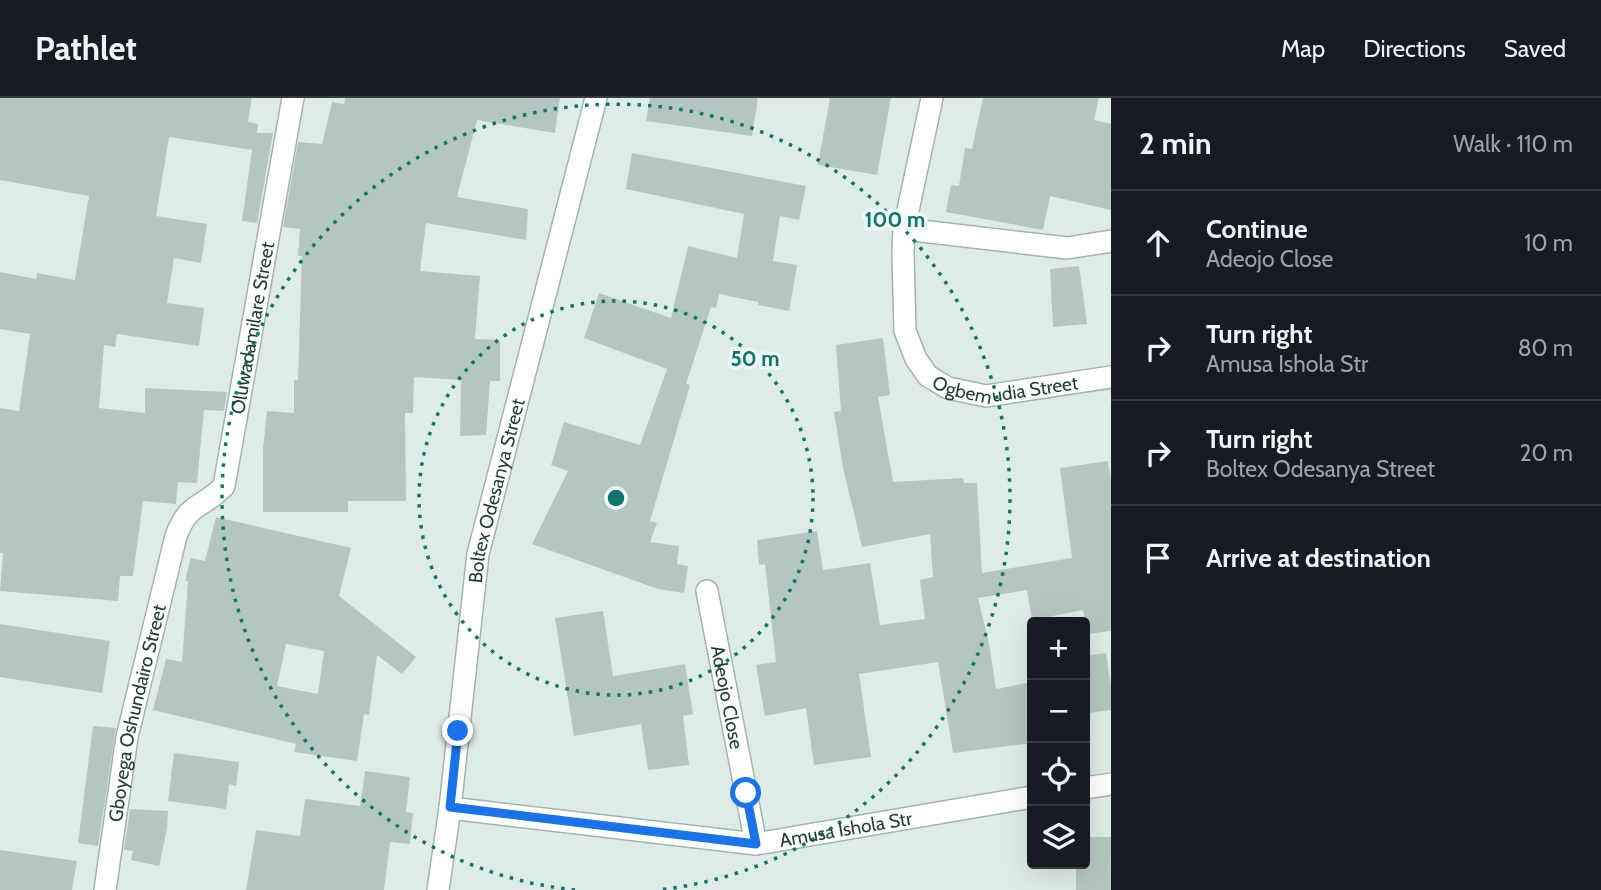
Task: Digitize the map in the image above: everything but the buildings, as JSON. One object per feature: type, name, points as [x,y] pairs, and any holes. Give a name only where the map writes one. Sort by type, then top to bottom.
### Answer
[{"type":"street","name":"Oluwadamilare Street","points":[[176,536],[182,520],[191,508],[216,494],[224,486],[293,98]]},
{"type":"street","name":"Boltex Odesanya Street","points":[[438,890],[450,807],[478,554],[596,98]]},
{"type":"street","name":"Ogbemudia Street","points":[[932,98],[904,229],[905,331],[916,359],[928,376],[948,388],[986,396],[1111,377]]},
{"type":"street","points":[[904,229],[1067,248],[1111,241]]},
{"type":"street","name":"Gboyega Oshundairo Street","points":[[105,890],[127,737],[176,536]]},
{"type":"street","name":"Adeojo Close","points":[[707,591],[756,844]]},
{"type":"street","points":[[1090,787],[1111,783]]},
{"type":"street","name":"Amusa Ishola Str","points":[[450,807],[756,844],[1027,798]]},
{"type":"route","points":[[458,731],[450,807],[756,844],[746,793]]}]
